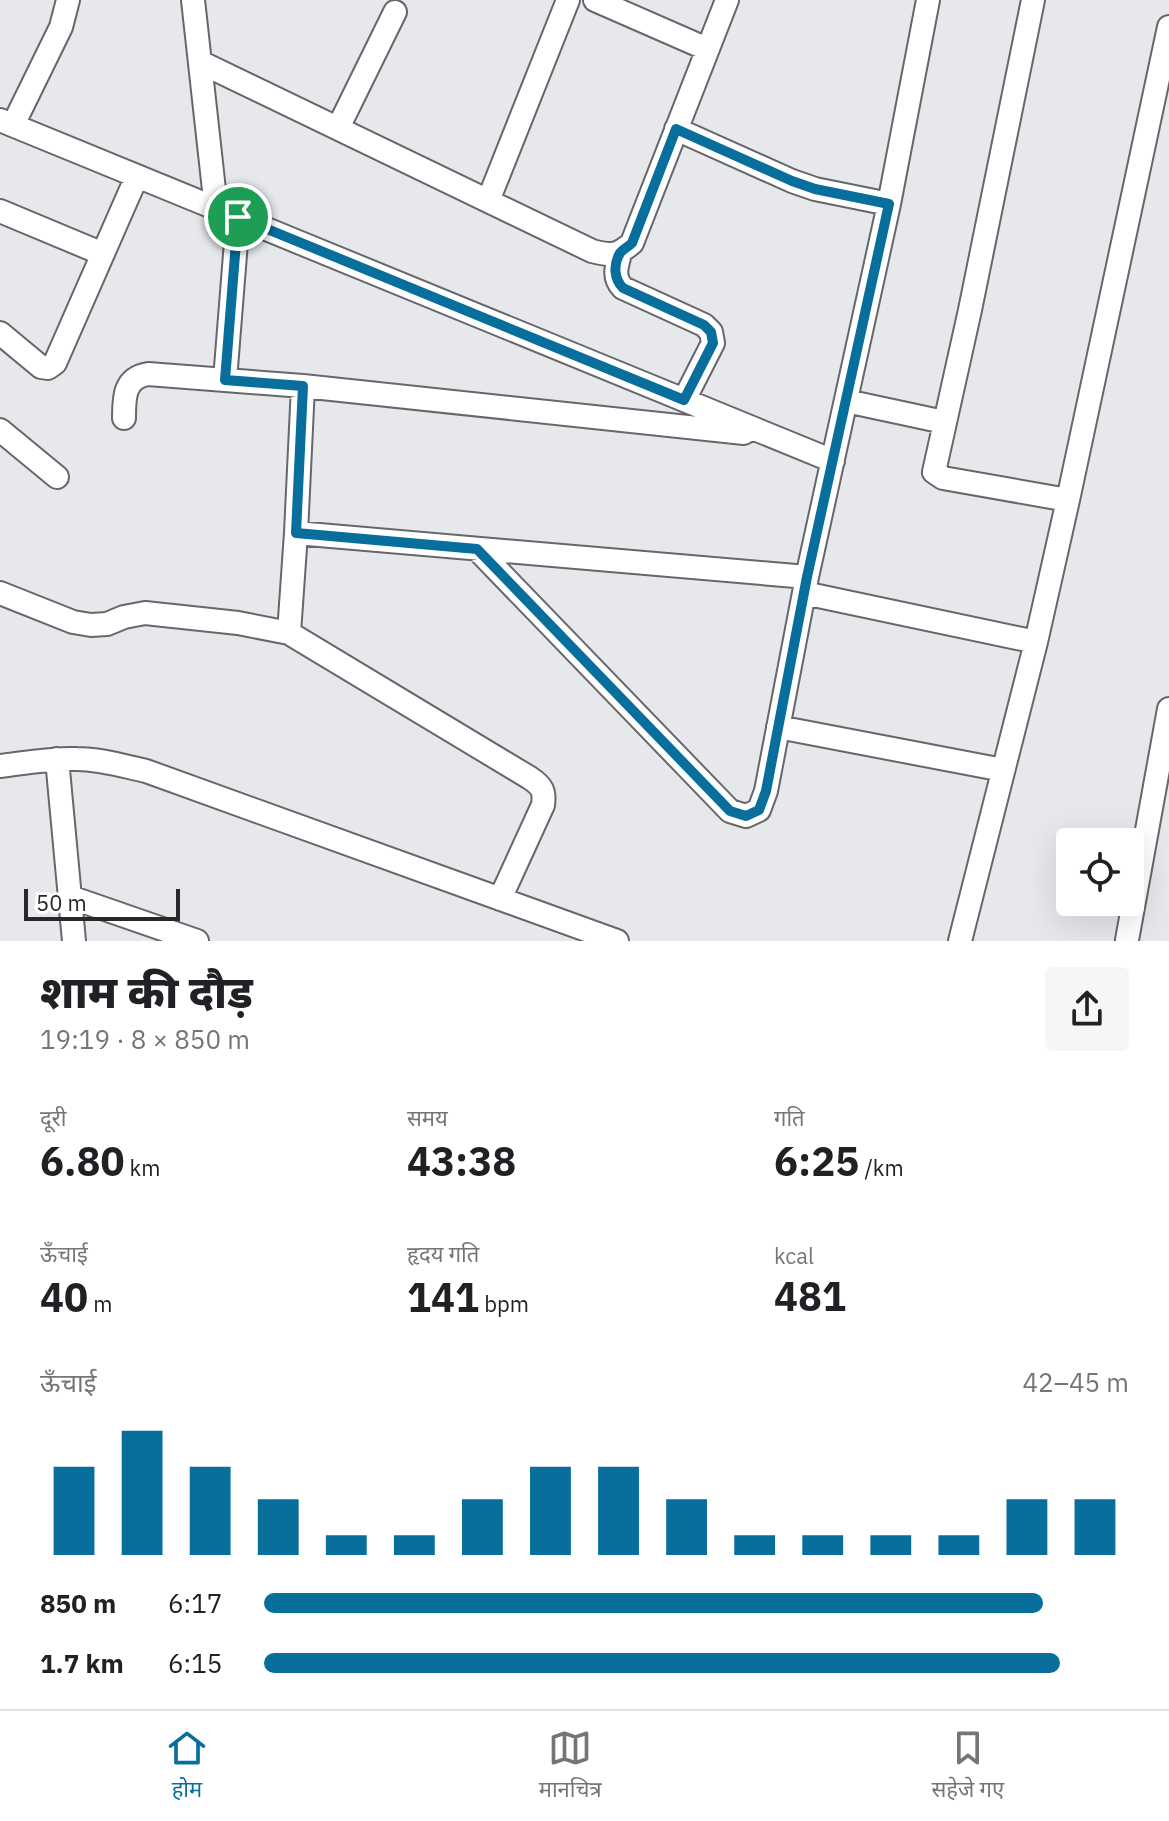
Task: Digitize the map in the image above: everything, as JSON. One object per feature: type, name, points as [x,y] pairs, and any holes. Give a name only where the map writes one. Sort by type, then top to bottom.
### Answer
[{"type":"street","points":[[68,0],[61,27],[7,122],[833,461]]},
{"type":"street","points":[[193,0],[216,208]]},
{"type":"street","points":[[488,201],[568,0]]},
{"type":"street","points":[[595,0],[707,49]]},
{"type":"street","points":[[684,400],[713,343],[711,332],[704,325],[623,288],[617,282],[615,271],[620,254],[632,243],[727,0]]},
{"type":"street","points":[[477,549],[730,811],[746,816],[759,810],[766,791],[806,585],[889,204],[928,0]]},
{"type":"street","points":[[1033,0],[970,310],[933,467],[937,476],[1068,500]]},
{"type":"street","points":[[338,128],[395,12]]},
{"type":"street","points":[[960,941],[1036,642],[1169,27]]},
{"type":"street","points":[[200,62],[592,251],[605,255],[620,254]]},
{"type":"street","points":[[676,129],[792,181],[815,189],[889,204]]},
{"type":"street","points":[[0,333],[41,367],[48,368],[55,363],[137,176]]},
{"type":"street","points":[[0,211],[103,254]]},
{"type":"street","points":[[225,380],[238,217]]},
{"type":"street","points":[[124,418],[124,398],[128,386],[138,376],[148,374],[303,386],[769,435]]},
{"type":"street","points":[[289,633],[303,386]]},
{"type":"street","points":[[846,401],[944,422]]},
{"type":"street","points":[[0,430],[57,477]]},
{"type":"street","points":[[296,533],[477,549],[806,585],[1036,642]]},
{"type":"street","points":[[0,593],[73,622],[91,625],[107,624],[145,613],[238,623],[289,633],[540,785],[544,793],[543,805],[500,899]]},
{"type":"street","points":[[1127,940],[1169,709]]},
{"type":"street","points":[[778,727],[1003,770]]},
{"type":"street","points":[[57,759],[74,941]]},
{"type":"street","points":[[0,766],[80,759],[146,771],[617,941]]},
{"type":"street","points":[[70,897],[197,941]]},
{"type":"route","points":[[676,129],[792,181],[815,189],[889,204],[807,577],[766,791],[759,810],[746,816],[730,811],[477,549],[296,533],[303,386],[225,380],[238,217],[684,400],[709,354],[713,343],[711,332],[704,325],[623,288],[617,282],[615,271],[620,254],[632,243],[676,129]]}]
